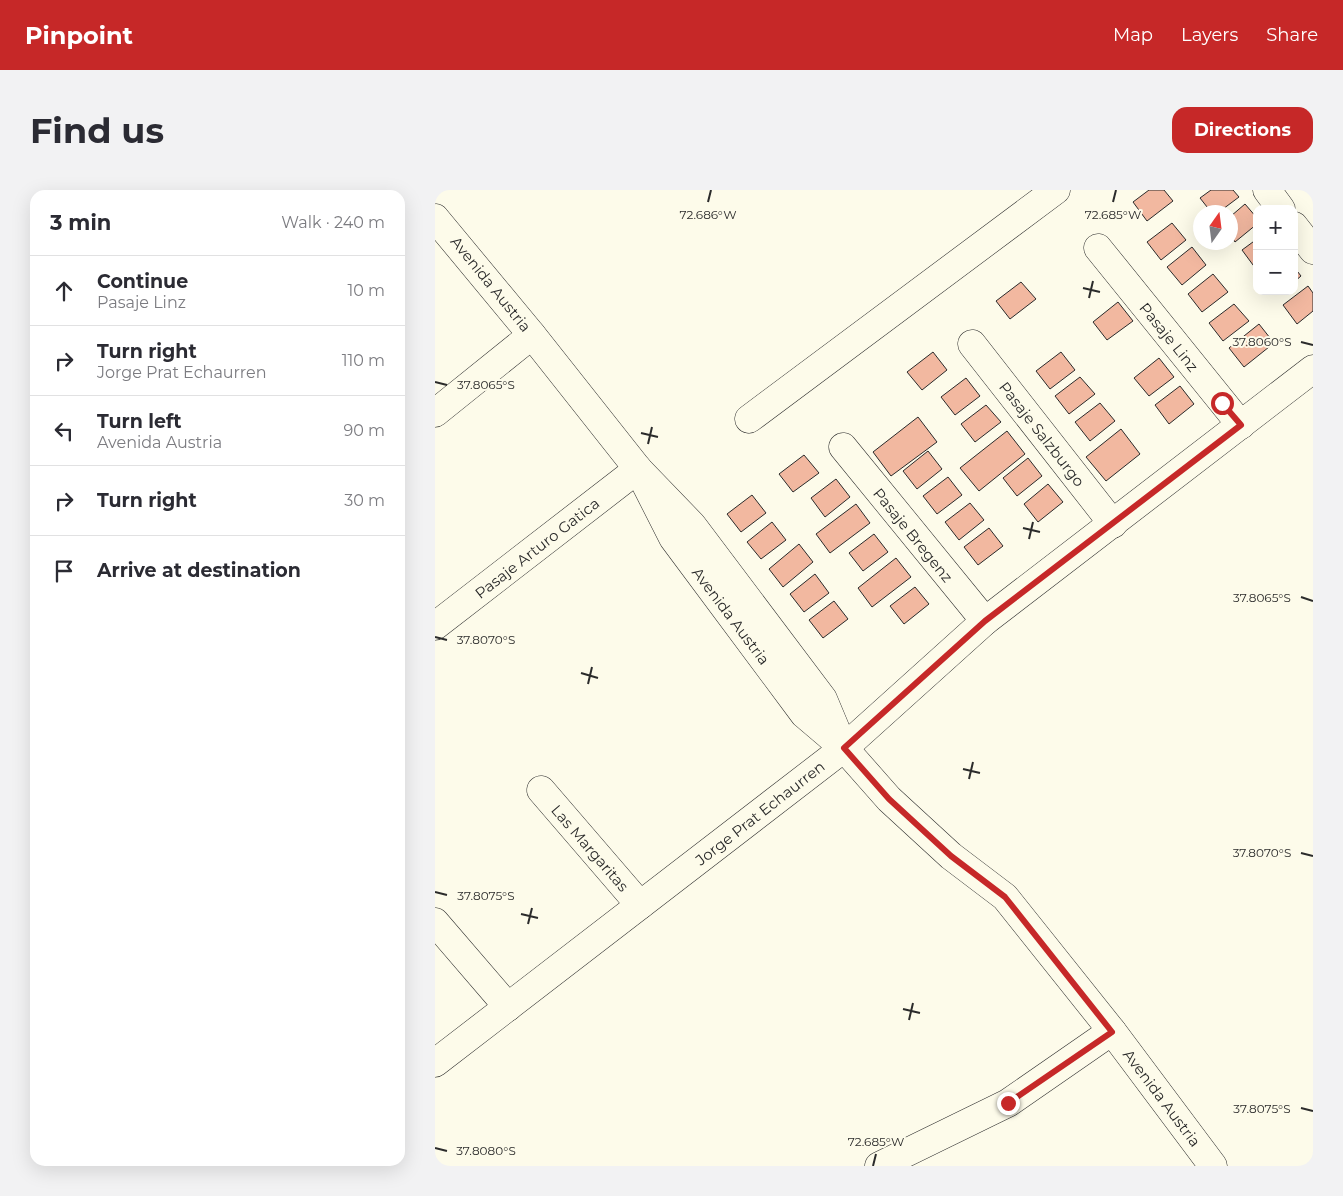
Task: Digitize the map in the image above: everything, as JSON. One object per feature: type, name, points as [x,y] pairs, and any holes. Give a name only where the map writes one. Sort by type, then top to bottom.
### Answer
[{"type":"street","points":[[749,419],[1056,190]]},
{"type":"street","points":[[1267,190],[1278,205]]},
{"type":"street","name":"Avenida Austria","points":[[435,218],[532,335],[638,469],[692,526],[823,699],[844,748],[889,799],[951,856],[1005,897],[1112,1032],[1213,1166]]},
{"type":"street","points":[[1298,231],[1313,250]]},
{"type":"street","name":"Pasaje Linz","points":[[1098,248],[1241,425]]},
{"type":"street","points":[[435,413],[532,335]]},
{"type":"street","name":"Pasaje Salzburgo","points":[[972,344],[1113,524]]},
{"type":"street","name":"Jorge Prat Echaurren","points":[[435,1063],[844,748],[985,621],[1313,369]]},
{"type":"street","name":"Pasaje Bregenz","points":[[843,448],[985,621]]},
{"type":"street","name":"Pasaje Arturo Gatica","points":[[435,626],[638,469]]},
{"type":"street","name":"Las Margaritas","points":[[541,790],[640,905]]},
{"type":"street","points":[[435,922],[508,1007]]},
{"type":"street","points":[[879,1166],[933,1142],[1008,1103],[1112,1032]]},
{"type":"building","points":[[1149,190],[1164,190],[1173,201],[1147,221],[1133,202]]},
{"type":"building","points":[[1211,190],[1233,190],[1239,197],[1228,205],[1206,205],[1200,198]]},
{"type":"building","points":[[1245,204],[1253,213],[1253,227],[1238,240],[1238,210]]},
{"type":"building","points":[[1172,223],[1186,240],[1161,260],[1147,242]]},
{"type":"building","points":[[1253,242],[1253,265],[1242,250]]},
{"type":"building","points":[[1192,247],[1206,265],[1182,285],[1167,267]]},
{"type":"building","points":[[1213,274],[1228,292],[1202,312],[1188,294]]},
{"type":"building","points":[[1021,282],[1036,299],[1010,319],[996,301]]},
{"type":"building","points":[[1308,286],[1313,293],[1313,311],[1297,324],[1283,305]]},
{"type":"building","points":[[1118,302],[1133,321],[1107,340],[1093,322]]},
{"type":"building","points":[[1234,304],[1249,321],[1223,341],[1209,323]]},
{"type":"building","points":[[1259,324],[1274,343],[1244,367],[1229,348]]},
{"type":"building","points":[[933,352],[947,370],[922,390],[907,372]]},
{"type":"building","points":[[1061,352],[1075,370],[1050,389],[1036,371]]},
{"type":"building","points":[[1159,358],[1174,377],[1149,396],[1134,378]]},
{"type":"building","points":[[1080,377],[1095,394],[1069,414],[1055,396]]},
{"type":"building","points":[[966,378],[980,396],[955,415],[941,397]]},
{"type":"building","points":[[1180,386],[1194,404],[1169,424],[1155,405]]},
{"type":"building","points":[[1100,403],[1115,421],[1090,441],[1075,422]]},
{"type":"building","points":[[986,405],[1001,422],[975,442],[961,424]]},
{"type":"building","points":[[918,417],[937,442],[891,476],[873,452]]},
{"type":"building","points":[[1121,429],[1140,454],[1106,481],[1086,457]]},
{"type":"building","points":[[1007,431],[1025,454],[979,491],[960,468]]},
{"type":"building","points":[[928,451],[942,469],[917,489],[903,471]]},
{"type":"building","points":[[804,455],[819,473],[793,492],[779,474]]},
{"type":"building","points":[[1028,458],[1042,476],[1017,496],[1003,478]]},
{"type":"building","points":[[948,477],[962,495],[937,514],[923,496]]},
{"type":"building","points":[[836,479],[850,497],[825,517],[811,498]]},
{"type":"building","points":[[1048,484],[1063,502],[1038,522],[1024,504]]},
{"type":"building","points":[[752,495],[766,513],[741,532],[727,514]]},
{"type":"building","points":[[970,503],[984,520],[959,540],[945,522]]},
{"type":"building","points":[[856,504],[870,523],[830,553],[816,534]]},
{"type":"building","points":[[772,522],[786,540],[761,559],[747,542]]},
{"type":"building","points":[[989,528],[1003,546],[978,565],[964,547]]},
{"type":"building","points":[[874,534],[888,552],[863,571],[849,553]]},
{"type":"building","points":[[799,544],[813,562],[783,587],[769,569]]},
{"type":"building","points":[[896,558],[911,577],[872,607],[858,588]]},
{"type":"building","points":[[815,574],[829,593],[804,612],[790,594]]},
{"type":"building","points":[[915,587],[929,604],[904,624],[890,606]]},
{"type":"building","points":[[834,601],[848,619],[823,638],[809,620]]},
{"type":"route","points":[[1008,1103],[1112,1032],[1005,897],[951,856],[912,818],[889,799],[844,748],[985,621],[1241,425],[1222,403]]}]
